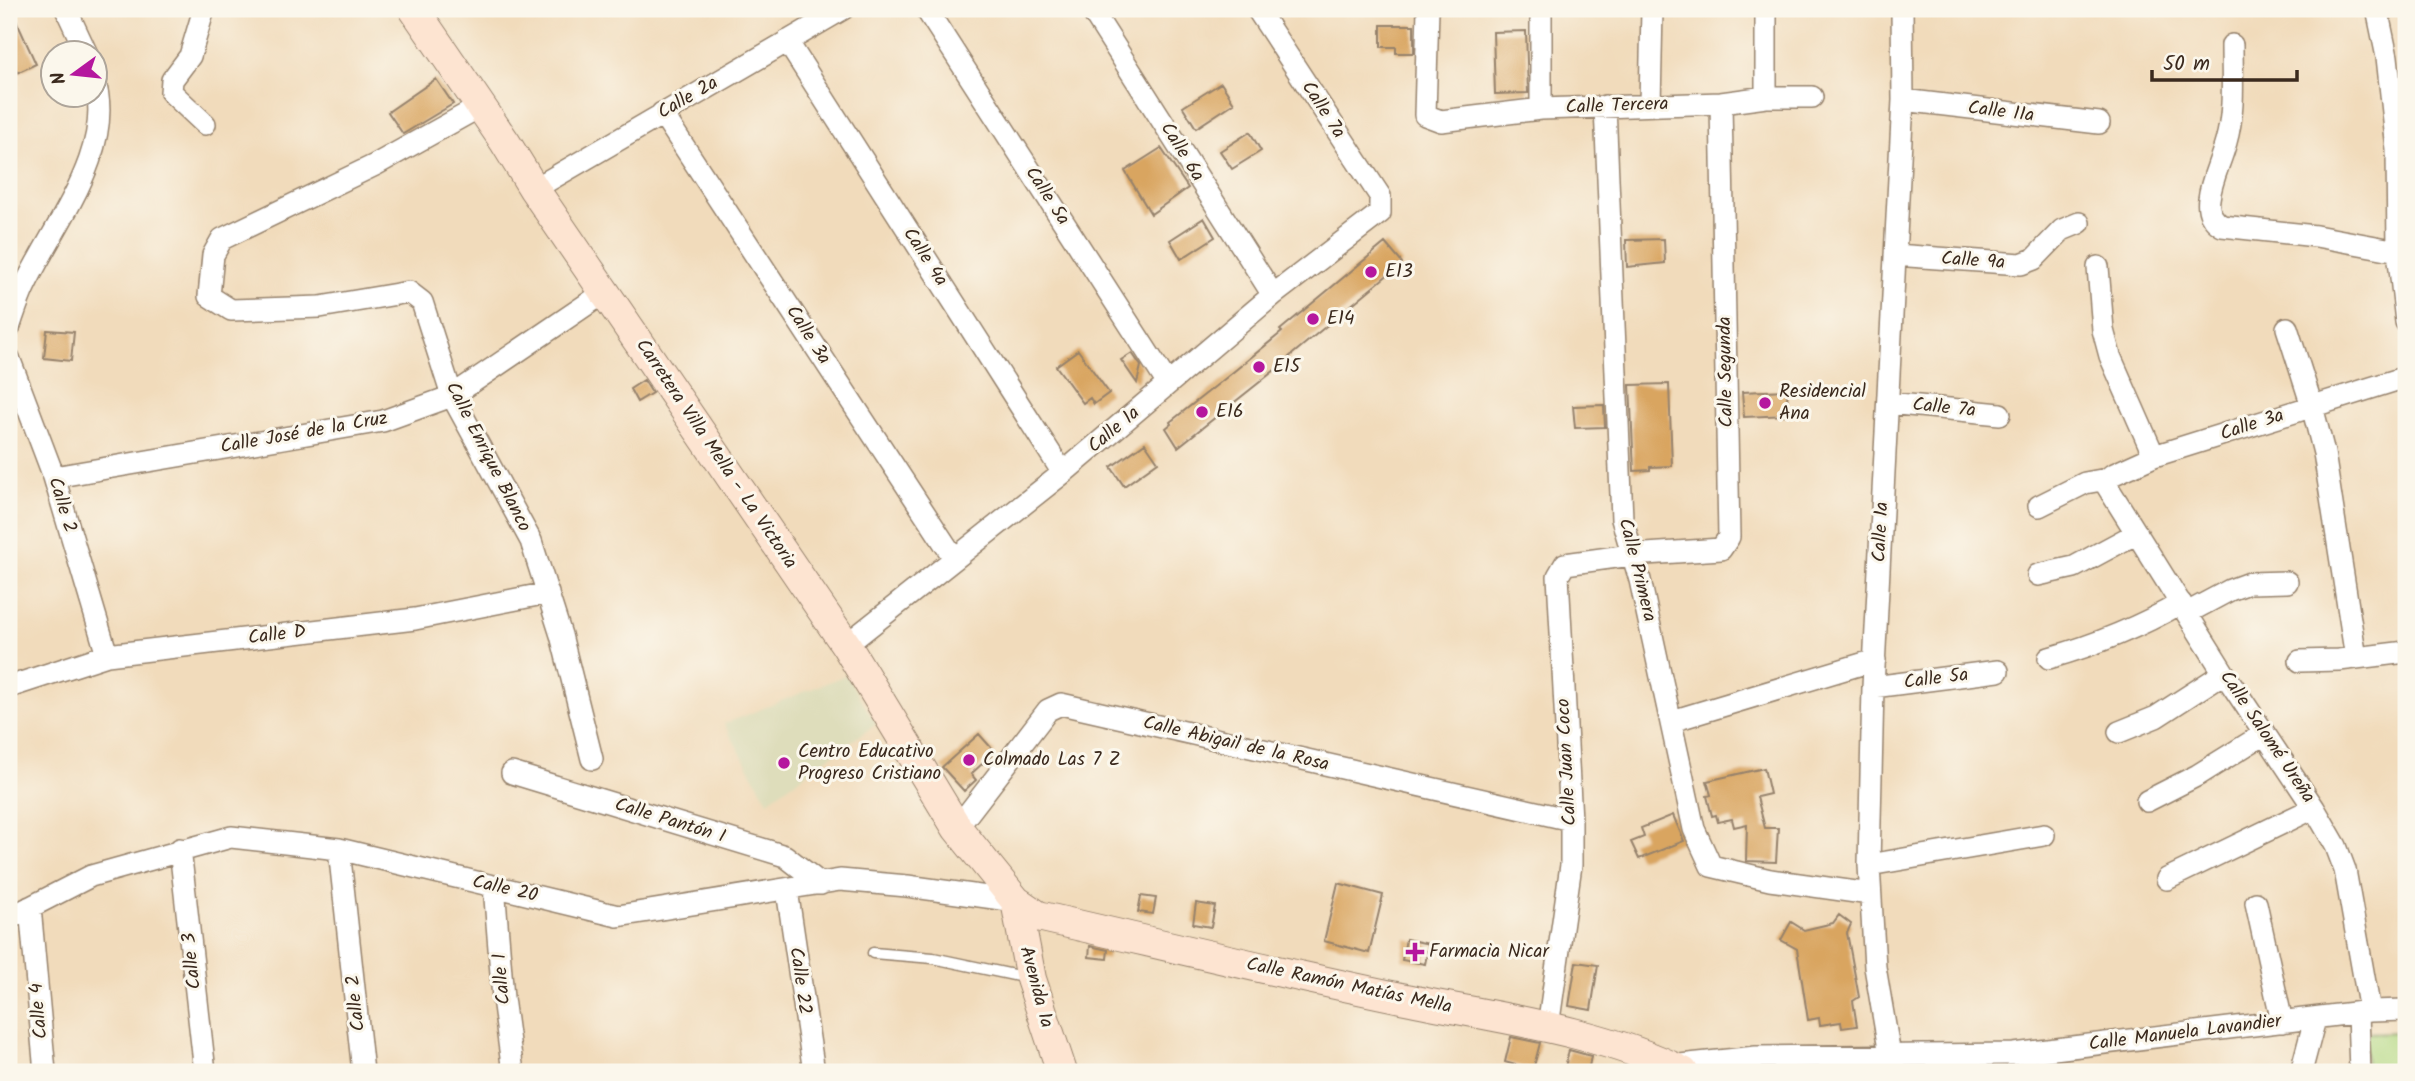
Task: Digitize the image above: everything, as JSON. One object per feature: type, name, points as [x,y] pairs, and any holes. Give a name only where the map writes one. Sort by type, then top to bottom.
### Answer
[{"type":"main road","name":"Carretera Villa Mella - La Victoria","points":[[414,9],[846,645],[957,828],[1016,901]]},
{"type":"main road","name":"Calle Ramón Matías Mella","points":[[1016,901],[1038,916],[1404,999],[1548,1027],[1631,1057],[1676,1069]]},
{"type":"main road","name":"Avenida 1a","points":[[1016,901],[1031,979],[1062,1072]]},
{"type":"street","points":[[66,9],[79,38]]},
{"type":"street","points":[[204,9],[190,56],[172,80],[171,92],[205,124]]},
{"type":"street","name":"Calle 2a","points":[[534,189],[843,9]]},
{"type":"street","name":"Calle 5a","points":[[926,9],[1168,384]]},
{"type":"street","name":"Calle 6a","points":[[1091,9],[1273,295]]},
{"type":"street","name":"Calle 7a","points":[[1257,9],[1380,196],[1380,213]]},
{"type":"street","name":"Calle Tercera","points":[[1428,9],[1424,115],[1441,121],[1541,110],[1721,103],[1766,97],[1812,97]]},
{"type":"street","points":[[1541,9],[1541,110]]},
{"type":"street","points":[[1650,104],[1652,9]]},
{"type":"street","points":[[1766,9],[1766,97]]},
{"type":"street","name":"Calle 1a","points":[[1890,1055],[1875,967],[1869,865],[1873,687],[1903,100],[1902,9]]},
{"type":"street","points":[[2377,9],[2387,57],[2397,149],[2398,251],[2406,322]]},
{"type":"street","name":"Calle 4a","points":[[787,41],[1063,472]]},
{"type":"street","points":[[2232,45],[2232,103],[2227,140],[2209,199],[2209,211],[2214,221],[2222,226],[2316,236],[2398,251]]},
{"type":"street","name":"Calle 11a","points":[[1903,100],[2099,123]]},
{"type":"street","name":"Calle Segunda","points":[[1631,555],[1721,548],[1729,537],[1721,103]]},
{"type":"street","name":"Calle Enrique Blanco","points":[[481,106],[375,165],[222,239],[213,255],[209,296],[231,310],[320,307],[409,292],[422,302],[452,396],[531,541],[561,635],[592,759]]},
{"type":"street","name":"Calle Primera","points":[[1605,106],[1622,519],[1640,580],[1695,829],[1711,866],[1770,880],[1870,894]]},
{"type":"street","points":[[9,328],[22,292],[80,186],[100,122],[98,108]]},
{"type":"street","name":"Calle 3a","points":[[662,113],[954,558]]},
{"type":"street","name":"Calle 1a","points":[[846,645],[1063,472],[1273,295],[1380,213]]},
{"type":"street","name":"Calle 9a","points":[[1895,255],[2021,264],[2034,259],[2062,230],[2079,223]]},
{"type":"street","points":[[2098,267],[2103,330],[2110,356],[2154,456]]},
{"type":"street","name":"Calle José de la Cruz","points":[[54,477],[383,421],[452,396],[605,292]]},
{"type":"street","points":[[2287,328],[2324,453],[2356,658]]},
{"type":"street","name":"Calle 2","points":[[9,358],[54,477],[107,654]]},
{"type":"street","name":"Calle 3a","points":[[2039,506],[2085,483],[2107,482],[2112,474],[2154,456],[2406,377]]},
{"type":"street","name":"Calle 7a","points":[[1888,403],[2000,414]]},
{"type":"street","name":"Calle Salomé Ureña","points":[[2107,482],[2224,673],[2314,808],[2336,846],[2345,870],[2364,1012],[2360,1072]]},
{"type":"street","points":[[2038,575],[2074,567],[2137,533]]},
{"type":"street","name":"Calle Juan Coco","points":[[1548,1027],[1571,865],[1558,576],[1565,564],[1631,555]]},
{"type":"street","points":[[2049,658],[2093,645],[2249,583],[2287,582]]},
{"type":"street","name":"Calle D","points":[[9,687],[107,654],[415,619],[548,593]]},
{"type":"street","points":[[2300,661],[2406,652]]},
{"type":"street","points":[[1672,721],[1875,660]]},
{"type":"street","name":"Calle 5a","points":[[1873,687],[1998,671]]},
{"type":"street","points":[[2119,732],[2157,717],[2224,673]]},
{"type":"street","name":"Calle Abigail de la Rosa","points":[[957,828],[1048,710],[1061,704],[1571,820]]},
{"type":"street","points":[[2147,801],[2198,775],[2264,734]]},
{"type":"street","name":"Calle Pantón I","points":[[512,773],[785,856],[821,884]]},
{"type":"street","points":[[2167,879],[2314,808]]},
{"type":"street","points":[[1869,865],[2044,835]]},
{"type":"street","name":"Calle 20","points":[[9,918],[92,876],[180,849],[231,837],[339,849],[618,916],[840,880],[1016,901]]},
{"type":"street","name":"Calle 3","points":[[180,849],[205,1072]]},
{"type":"street","name":"Calle 2","points":[[339,849],[363,1072]]},
{"type":"street","name":"Calle 1","points":[[494,886],[503,998],[513,1072]]},
{"type":"street","name":"Calle 22","points":[[787,890],[814,1072]]},
{"type":"street","points":[[2256,903],[2281,1022]]},
{"type":"street","name":"Calle 4","points":[[30,907],[45,1072]]},
{"type":"street","name":"Calle Manuela Lavandier","points":[[1676,1069],[1756,1057],[1890,1055],[2011,1063],[2281,1022],[2406,1010]]},
{"type":"street","points":[[2301,1072],[2315,1018]]},
{"type":"lane","points":[[873,953],[933,958],[1031,979]]},
{"type":"shaded area","name":"Centro Educativo Progreso Cristiano","points":[[846,675],[876,724],[768,801],[724,724]]},
{"type":"green space","points":[[2406,1032],[2406,1072],[2366,1072],[2364,1033]]},
{"type":"building","points":[[9,9],[36,64],[17,73],[9,55]]},
{"type":"building","points":[[1381,25],[1414,25],[1414,53],[1396,53],[1396,47],[1381,47]]},
{"type":"building","points":[[1526,31],[1528,93],[1495,94],[1493,32]]},
{"type":"building","points":[[436,79],[453,104],[403,134],[388,112]]},
{"type":"building","points":[[1221,83],[1234,103],[1196,128],[1183,107]]},
{"type":"building","points":[[1250,132],[1261,151],[1232,169],[1220,151]]},
{"type":"building","points":[[1161,148],[1188,188],[1151,214],[1125,171]]},
{"type":"building","points":[[1204,218],[1215,237],[1181,259],[1170,240]]},
{"type":"building","points":[[1664,239],[1665,263],[1627,267],[1626,240]]},
{"type":"building","points":[[1385,243],[1402,263],[1290,358],[1178,447],[1166,428],[1170,422],[1282,332],[1280,330]]},
{"type":"building","points":[[47,330],[74,332],[71,361],[44,358]]},
{"type":"building","points":[[1078,350],[1109,393],[1094,404],[1090,398],[1083,403],[1056,366]]},
{"type":"building","points":[[1132,353],[1141,366],[1137,383],[1121,360]]},
{"type":"building","points":[[644,380],[652,393],[637,402],[630,389]]},
{"type":"building","points":[[1669,384],[1672,466],[1634,471],[1630,385]]},
{"type":"building","name":"Residencial Ana","points":[[1787,390],[1788,415],[1744,417],[1742,392]]},
{"type":"building","points":[[1604,405],[1605,427],[1575,428],[1573,406]]},
{"type":"building","points":[[1145,443],[1158,462],[1124,486],[1111,467]]},
{"type":"building","name":"Colmado Las 7 Z","points":[[979,734],[995,752],[971,774],[976,780],[964,791],[942,767]]},
{"type":"building","points":[[1764,768],[1770,794],[1757,797],[1765,828],[1778,828],[1776,862],[1746,861],[1747,824],[1734,827],[1732,819],[1718,822],[1716,815],[1712,816],[1707,796],[1711,795],[1707,781]]},
{"type":"building","points":[[1673,815],[1684,841],[1639,859],[1631,842],[1644,837],[1641,828]]},
{"type":"building","points":[[1338,883],[1383,895],[1369,953],[1324,941]]},
{"type":"building","points":[[1141,896],[1156,898],[1153,914],[1138,912]]},
{"type":"building","points":[[1196,903],[1215,906],[1211,927],[1193,924]]},
{"type":"building","points":[[1839,915],[1851,924],[1847,933],[1859,997],[1853,1001],[1857,1026],[1842,1028],[1841,1022],[1820,1025],[1819,1018],[1808,1020],[1797,949],[1781,940],[1791,922],[1804,930],[1833,923]]},
{"type":"building","name":"Farmacia Nicar","points":[[1406,939],[1429,944],[1425,964],[1402,960]]},
{"type":"building","points":[[1090,946],[1108,950],[1107,959],[1089,957]]},
{"type":"building","points":[[1576,962],[1598,965],[1591,1010],[1569,1006]]},
{"type":"building","points":[[1511,1037],[1540,1043],[1533,1070],[1505,1062]]},
{"type":"building","points":[[1569,1050],[1591,1056],[1588,1072],[1564,1072]]},
{"type":"place","name":"E13","points":[[1371,272]]},
{"type":"place","name":"E14","points":[[1313,319]]},
{"type":"place","name":"E15","points":[[1259,367]]},
{"type":"place","name":"Residencial Ana","points":[[1765,403]]},
{"type":"place","name":"E16","points":[[1202,412]]},
{"type":"place","name":"Colmado Las 7 Z","points":[[969,760]]},
{"type":"place","name":"Centro Educativo Progreso Cristiano","points":[[784,763]]},
{"type":"place","name":"Farmacia Nicar","points":[[1415,952]]}]
